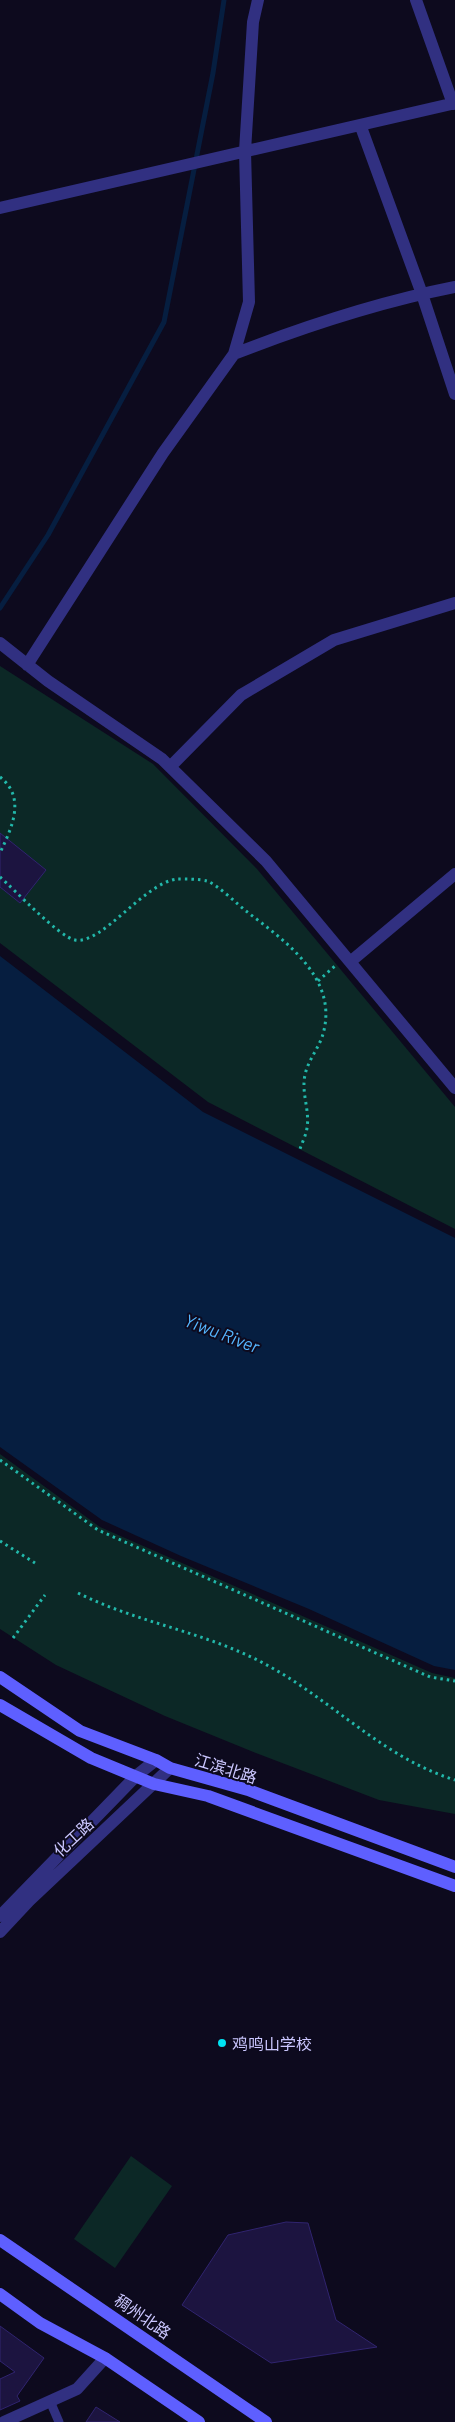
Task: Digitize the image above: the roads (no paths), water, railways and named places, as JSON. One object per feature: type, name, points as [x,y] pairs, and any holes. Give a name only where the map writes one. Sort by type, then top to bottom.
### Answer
[{"type":"main road","name":"江滨北路","points":[[0,1677],[80,1731],[156,1760],[170,1768],[248,1790],[455,1867]]},
{"type":"main road","name":"江滨北路","points":[[0,1705],[91,1758],[154,1784],[208,1796],[455,1886]]},
{"type":"main road","name":"稠州北路","points":[[0,2240],[266,2422]]},
{"type":"main road","points":[[0,2294],[40,2323],[105,2358],[199,2422]]},
{"type":"street","points":[[28,665],[163,453],[234,354],[249,302],[245,151],[253,22],[258,0]]},
{"type":"street","points":[[0,208],[245,151],[361,127],[454,104],[416,0]]},
{"type":"street","points":[[361,127],[422,294],[455,394]]},
{"type":"street","points":[[234,354],[298,330],[422,294],[455,287]]},
{"type":"street","points":[[170,767],[240,695],[334,640],[455,602]]},
{"type":"street","points":[[0,643],[48,681],[162,759],[266,861],[455,1088]]},
{"type":"street","points":[[350,962],[455,874]]},
{"type":"street","name":"化工路","points":[[0,1916],[136,1776],[156,1760]]},
{"type":"street","name":"化工路","points":[[0,1932],[29,1901],[170,1768]]},
{"type":"street","points":[[4,2422],[77,2389],[105,2358]]},
{"type":"lane","points":[[50,2401],[59,2422]]},
{"type":"water","name":"Yiwu River","points":[[0,956],[203,1112],[455,1238],[455,1670],[434,1666],[309,1609],[181,1556],[102,1520],[0,1447]]},
{"type":"waterway","points":[[0,608],[48,535],[164,322],[213,73],[224,0]]},
{"type":"place","name":"鸡鸣山学校","points":[[222,2043]]}]
